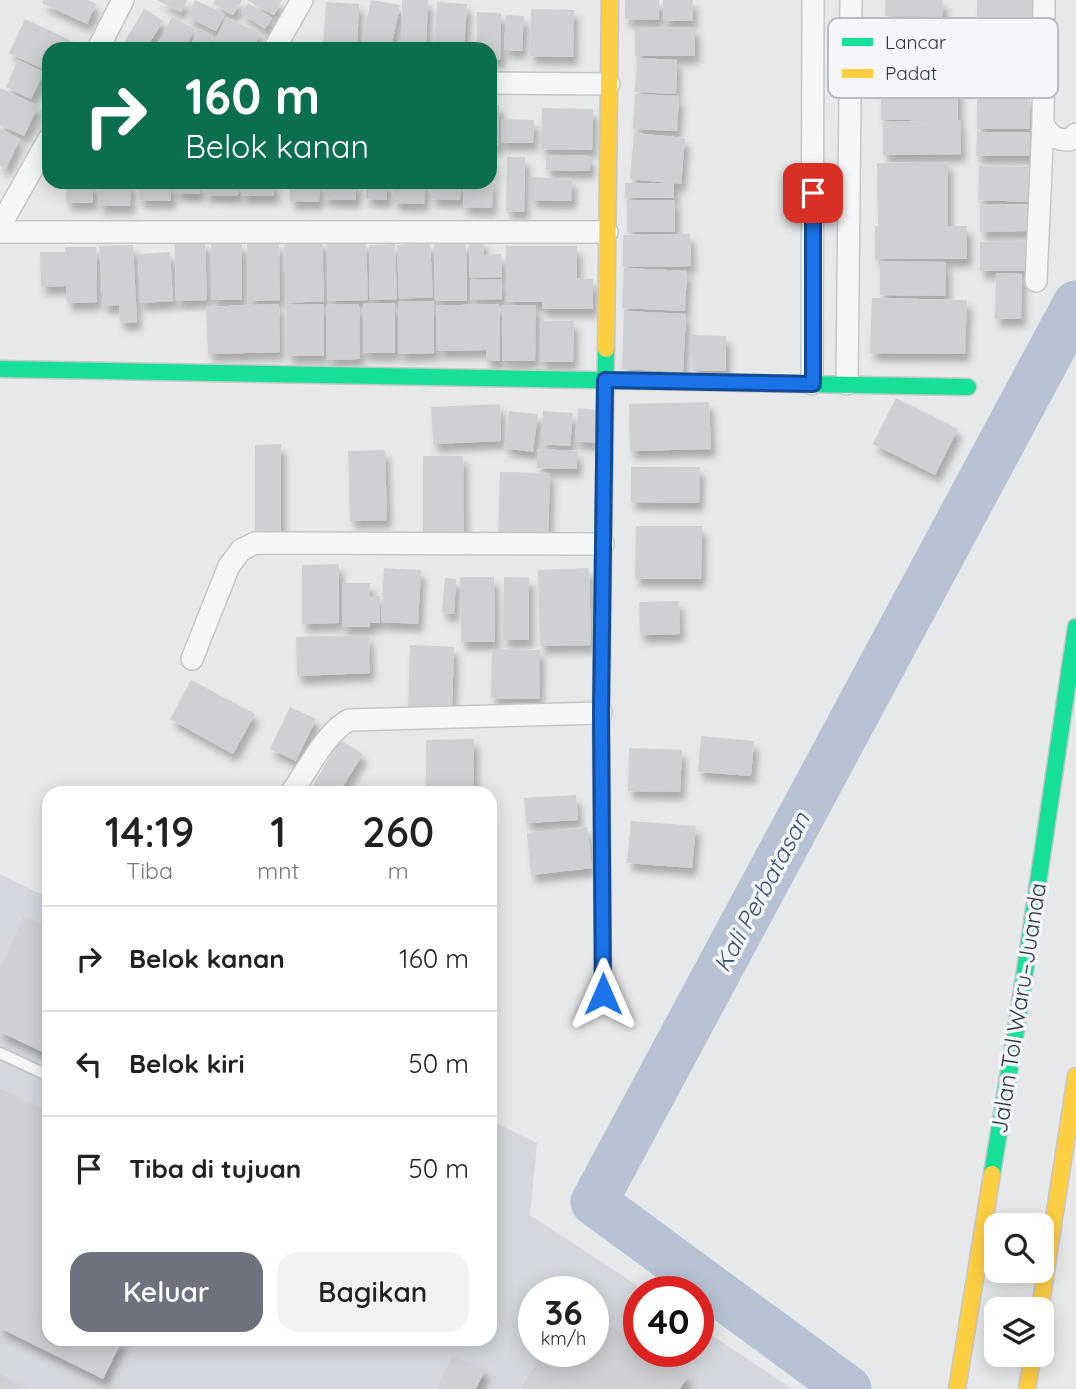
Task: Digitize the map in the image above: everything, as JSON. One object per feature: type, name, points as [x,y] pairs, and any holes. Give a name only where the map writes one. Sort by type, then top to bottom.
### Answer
[{"type":"main road","points":[[603,994],[601,713],[610,0]]},
{"type":"main road","points":[[0,369],[968,387]]},
{"type":"main road","name":"Jalan Tol Waru–Juanda","points":[[957,1389],[1019,1011],[1076,627]]},
{"type":"main road","points":[[1042,1297],[1076,1076]]},
{"type":"street","points":[[102,42],[123,0]]},
{"type":"street","points":[[278,42],[302,0]]},
{"type":"street","points":[[813,0],[813,384]]},
{"type":"street","points":[[851,0],[851,18]]},
{"type":"street","points":[[1044,0],[1044,18]]},
{"type":"street","points":[[497,83],[609,84]]},
{"type":"street","points":[[846,384],[850,98]]},
{"type":"street","points":[[1037,281],[1042,98]]},
{"type":"street","points":[[1042,122],[1051,136],[1060,140],[1069,140],[1076,134]]},
{"type":"street","points":[[42,152],[0,229],[607,232]]},
{"type":"street","points":[[813,303],[847,304]]},
{"type":"street","points":[[192,659],[229,566],[241,550],[255,543],[603,544]]},
{"type":"street","points":[[296,786],[330,736],[349,720],[601,713]]},
{"type":"lane","points":[[0,1053],[42,1073]]},
{"type":"shaded area","points":[[0,874],[42,895],[42,1346],[497,1346],[497,1123],[537,1143],[530,1215],[623,1276],[623,1367],[714,1367],[714,1337],[793,1389],[0,1389]]},
{"type":"building","points":[[43,0],[88,0],[96,4],[87,24],[42,3]]},
{"type":"building","points":[[157,0],[187,0],[181,12]]},
{"type":"building","points":[[195,0],[225,14],[216,31],[187,17]]},
{"type":"building","points":[[215,0],[242,0],[233,15],[213,4]]},
{"type":"building","points":[[247,0],[282,0],[274,15]]},
{"type":"building","points":[[371,0],[400,5],[392,42],[362,42]]},
{"type":"building","points":[[402,0],[428,0],[426,42],[401,42]]},
{"type":"building","points":[[625,0],[659,0],[659,20],[625,19]]},
{"type":"building","points":[[663,0],[693,0],[693,21],[663,21]]},
{"type":"building","points":[[885,0],[943,0],[943,17],[885,16]]},
{"type":"building","points":[[977,0],[1037,0],[1036,17],[977,17]]},
{"type":"building","points":[[326,2],[359,4],[357,42],[323,42]]},
{"type":"building","points":[[437,2],[467,4],[464,42],[434,42]]},
{"type":"building","points":[[248,3],[272,18],[265,29],[241,13]]},
{"type":"building","points":[[144,9],[163,21],[150,42],[125,41]]},
{"type":"building","points":[[531,9],[574,10],[573,57],[530,56]]},
{"type":"building","points":[[477,12],[501,13],[500,60],[497,60],[497,42],[477,42]]},
{"type":"building","points":[[506,15],[524,16],[522,51],[504,50]]},
{"type":"building","points":[[172,17],[195,29],[188,42],[159,42]]},
{"type":"building","points":[[226,17],[260,33],[256,42],[214,42]]},
{"type":"building","points":[[25,19],[70,40],[42,42],[42,69],[9,53]]},
{"type":"building","points":[[635,27],[695,27],[695,56],[635,56]]},
{"type":"building","points":[[198,29],[213,36],[210,42],[192,42]]},
{"type":"building","points":[[637,58],[677,60],[676,94],[635,92]]},
{"type":"building","points":[[18,60],[42,71],[31,99],[6,87]]},
{"type":"building","points":[[0,88],[38,106],[24,136],[0,125]]},
{"type":"building","points":[[635,94],[679,96],[677,131],[633,129]]},
{"type":"building","points":[[881,98],[958,98],[961,154],[883,155],[883,122],[933,120],[881,120]]},
{"type":"building","points":[[977,99],[1030,99],[1029,129],[977,129]]},
{"type":"building","points":[[497,105],[499,105],[498,146]]},
{"type":"building","points":[[542,108],[593,109],[592,150],[541,149]]},
{"type":"building","points":[[501,119],[534,120],[533,143],[501,143]]},
{"type":"building","points":[[0,129],[20,139],[6,169],[0,166]]},
{"type":"building","points":[[977,132],[1030,132],[1030,156],[976,156]]},
{"type":"building","points":[[634,133],[685,138],[681,184],[674,183],[674,198],[625,198],[625,183],[670,183],[630,179]]},
{"type":"building","points":[[546,155],[590,156],[590,171],[546,170]]},
{"type":"building","points":[[507,157],[525,157],[524,212],[506,211]]},
{"type":"building","points":[[948,162],[948,226],[967,226],[967,259],[875,259],[875,226],[878,226],[877,163]]},
{"type":"building","points":[[979,166],[1032,167],[1030,202],[978,200]]},
{"type":"building","points":[[531,177],[572,179],[572,201],[531,200]]},
{"type":"building","points":[[67,189],[93,189],[93,203],[66,203]]},
{"type":"building","points":[[99,189],[131,189],[130,206],[98,206]]},
{"type":"building","points":[[139,189],[171,189],[171,201],[139,200]]},
{"type":"building","points":[[175,189],[199,189],[199,194],[175,193]]},
{"type":"building","points":[[205,189],[238,189],[238,196],[205,195]]},
{"type":"building","points":[[242,189],[274,189],[274,196],[241,196]]},
{"type":"building","points":[[290,189],[320,189],[319,202],[290,201]]},
{"type":"building","points":[[325,189],[356,189],[356,200],[324,199]]},
{"type":"building","points":[[367,189],[387,189],[387,200],[366,199]]},
{"type":"building","points":[[394,189],[425,189],[424,204],[394,203]]},
{"type":"building","points":[[432,189],[461,189],[460,200],[431,199]]},
{"type":"building","points":[[464,189],[492,189],[492,208],[463,207]]},
{"type":"building","points":[[627,200],[675,200],[675,232],[627,232]]},
{"type":"building","points":[[980,204],[1029,204],[1029,231],[980,232]]},
{"type":"building","points":[[690,234],[691,266],[623,267],[623,235]]},
{"type":"building","points":[[322,240],[324,301],[286,303],[284,241]]},
{"type":"building","points":[[469,240],[483,240],[484,255],[501,254],[502,277],[470,278]]},
{"type":"building","points":[[205,242],[207,300],[176,301],[175,243]]},
{"type":"building","points":[[366,242],[368,300],[328,301],[327,243]]},
{"type":"building","points":[[980,242],[1028,242],[1028,271],[980,271]]},
{"type":"building","points":[[211,243],[242,243],[242,300],[211,300]]},
{"type":"building","points":[[279,243],[280,300],[248,301],[247,244]]},
{"type":"building","points":[[430,243],[433,297],[399,299],[397,245]]},
{"type":"building","points":[[434,243],[466,243],[467,301],[435,301]]},
{"type":"building","points":[[395,244],[397,299],[370,300],[369,245]]},
{"type":"building","points":[[133,245],[137,322],[120,323],[119,305],[103,306],[99,246]]},
{"type":"building","points":[[506,246],[577,246],[577,278],[593,279],[593,309],[542,309],[542,302],[506,302]]},
{"type":"building","points":[[65,247],[96,247],[97,302],[67,303],[66,286],[41,287],[40,252],[65,252]]},
{"type":"building","points":[[170,252],[173,301],[140,303],[138,254]]},
{"type":"building","points":[[880,261],[946,262],[946,296],[880,295]]},
{"type":"building","points":[[624,268],[687,271],[685,311],[622,308]]},
{"type":"building","points":[[996,273],[1022,274],[1021,319],[995,319]]},
{"type":"building","points":[[502,279],[502,299],[471,300],[470,280]]},
{"type":"building","points":[[872,298],[967,300],[965,354],[870,353]]},
{"type":"building","points":[[434,301],[434,353],[398,354],[398,302]]},
{"type":"building","points":[[395,303],[395,353],[363,353],[363,304]]},
{"type":"building","points":[[279,304],[280,352],[208,354],[206,307]]},
{"type":"building","points":[[324,304],[324,356],[287,356],[287,305]]},
{"type":"building","points":[[359,304],[360,359],[327,360],[326,305]]},
{"type":"building","points":[[499,304],[500,361],[486,361],[486,350],[437,351],[436,306]]},
{"type":"building","points":[[502,305],[536,305],[535,361],[502,361]]},
{"type":"building","points":[[624,311],[686,314],[683,372],[622,369]]},
{"type":"building","points":[[540,321],[574,321],[573,362],[540,362]]},
{"type":"building","points":[[692,335],[726,336],[726,371],[692,371]]},
{"type":"building","points":[[896,398],[958,429],[935,475],[873,444]]},
{"type":"building","points":[[709,402],[711,449],[630,451],[629,404]]},
{"type":"building","points":[[500,404],[501,441],[433,444],[431,407]]},
{"type":"building","points":[[578,408],[598,410],[595,443],[575,441]]},
{"type":"building","points":[[509,411],[538,414],[533,452],[504,448]]},
{"type":"building","points":[[543,411],[573,413],[570,446],[541,444]]},
{"type":"building","points":[[281,444],[281,534],[255,534],[255,445]]},
{"type":"building","points":[[537,449],[577,451],[577,469],[537,468]]},
{"type":"building","points":[[385,450],[387,520],[350,521],[348,451]]},
{"type":"building","points":[[423,456],[463,456],[464,532],[423,532]]},
{"type":"building","points":[[631,467],[700,467],[699,503],[631,502]]},
{"type":"building","points":[[500,472],[550,473],[548,538],[498,537]]},
{"type":"building","points":[[636,526],[702,526],[701,579],[635,579]]},
{"type":"building","points":[[339,564],[339,623],[302,624],[302,565]]},
{"type":"building","points":[[384,568],[421,570],[418,624],[381,622]]},
{"type":"building","points":[[589,568],[591,645],[540,646],[538,570]]},
{"type":"building","points":[[460,577],[494,577],[495,642],[461,642]]},
{"type":"building","points":[[504,577],[529,578],[529,640],[503,640]]},
{"type":"building","points":[[445,578],[456,579],[454,614],[442,613]]},
{"type":"building","points":[[342,583],[370,583],[370,596],[380,596],[380,623],[370,623],[370,627],[342,627]]},
{"type":"building","points":[[679,601],[680,634],[640,635],[639,602]]},
{"type":"building","points":[[369,635],[370,673],[297,676],[296,637]]},
{"type":"building","points":[[410,645],[454,647],[452,710],[408,708]]},
{"type":"building","points":[[492,649],[540,650],[539,699],[491,698]]},
{"type":"building","points":[[191,680],[255,714],[233,754],[170,719]]},
{"type":"building","points":[[290,707],[316,719],[296,761],[270,749]]},
{"type":"building","points":[[701,736],[754,741],[751,776],[698,772]]},
{"type":"building","points":[[474,739],[474,786],[426,786],[426,740]]},
{"type":"building","points":[[340,740],[363,754],[343,786],[313,785]]},
{"type":"building","points":[[629,748],[682,750],[680,792],[628,791]]},
{"type":"building","points":[[576,795],[578,820],[526,823],[524,798]]},
{"type":"building","points":[[631,821],[696,826],[692,868],[627,863]]},
{"type":"building","points":[[587,827],[592,868],[531,875],[527,833]]},
{"type":"building","points":[[24,916],[42,925],[42,1052],[0,1032],[0,969]]},
{"type":"building","points":[[0,1089],[42,1110],[42,1346],[120,1346],[103,1379],[0,1328]]},
{"type":"building","points":[[609,1325],[623,1334],[623,1367],[674,1367],[688,1376],[680,1389],[520,1389],[534,1367],[609,1367]]},
{"type":"building","points":[[453,1355],[485,1370],[476,1389],[437,1389]]},
{"type":"building","points":[[0,1374],[22,1389],[0,1389]]},
{"type":"waterway","name":"Kali Perbatasan","points":[[848,1389],[594,1202],[1076,304]]},
{"type":"traffic: fast","points":[[603,994],[601,713],[606,349]]},
{"type":"traffic: fast","points":[[0,369],[968,387]]},
{"type":"traffic: fast","points":[[992,1174],[1076,627]]},
{"type":"traffic: slow","points":[[606,349],[610,0]]},
{"type":"traffic: slow","points":[[1042,1297],[1076,1076]]},
{"type":"traffic: slow","points":[[957,1389],[992,1174]]},
{"type":"traffic: slow","points":[[1027,1389],[1031,1367]]},
{"type":"route","points":[[603,994],[601,713],[605,380],[813,384],[813,193]]}]
